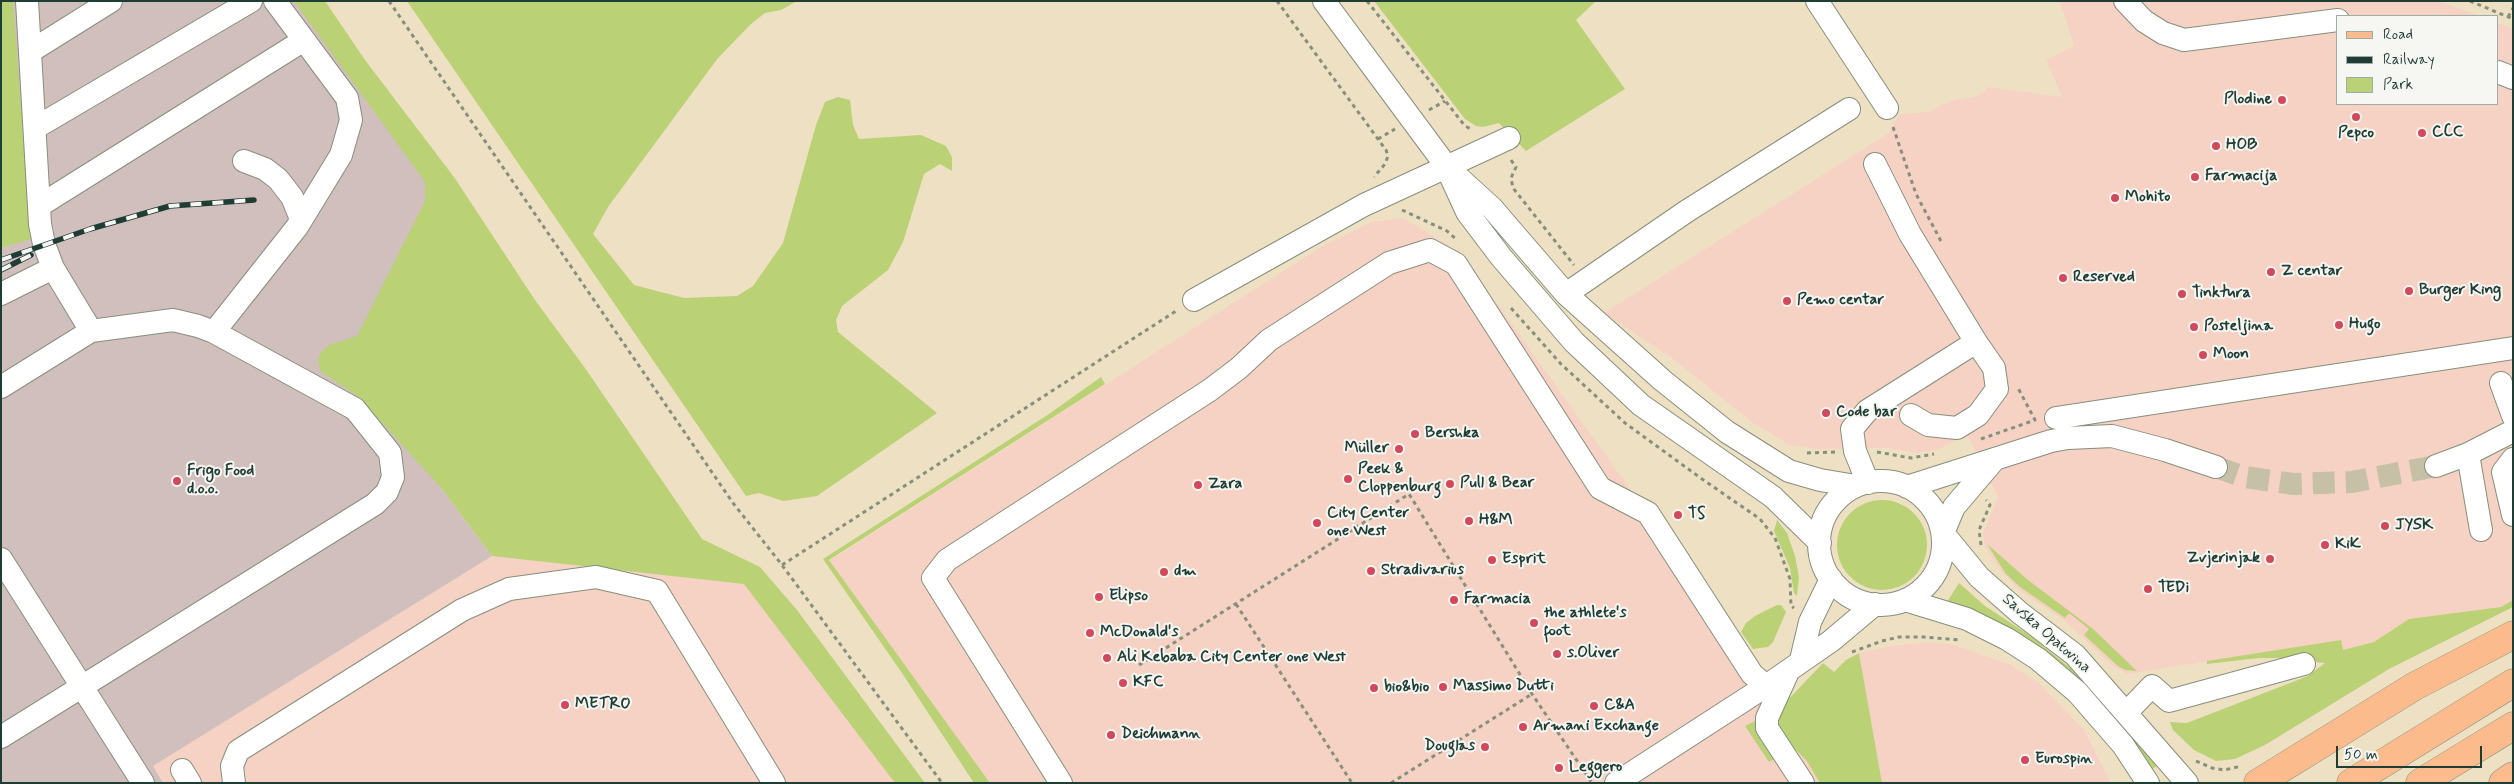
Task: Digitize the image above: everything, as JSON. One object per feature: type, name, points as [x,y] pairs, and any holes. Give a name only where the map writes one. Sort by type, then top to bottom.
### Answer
[{"type":"main road","points":[[2254,772],[2513,635]]},
{"type":"main road","points":[[2351,783],[2513,684]]},
{"type":"main road","points":[[2420,783],[2513,726]]},
{"type":"main road","points":[[2503,783],[2513,776]]},
{"type":"street","points":[[27,1],[39,206],[44,244],[53,268],[91,331]]},
{"type":"street","points":[[31,51],[111,1]]},
{"type":"street","points":[[35,128],[250,1]]},
{"type":"street","points":[[214,332],[301,219],[341,155],[350,120],[347,98],[275,1]]},
{"type":"street","points":[[1324,1],[1447,167],[1492,208],[1566,294],[1662,380],[1727,432],[1790,471],[1820,480],[1862,484],[1888,481],[1907,486],[1924,498],[1936,514],[1942,533],[1943,553],[1936,573],[1923,589],[1905,600],[1885,605],[1864,603],[1845,594],[1830,580],[1822,564],[1821,527],[1827,512],[1840,497],[1862,484]]},
{"type":"street","points":[[1817,1],[1887,108]]},
{"type":"street","points":[[2125,1],[2144,21],[2163,33],[2184,40],[2336,20]]},
{"type":"street","points":[[39,206],[304,40]]},
{"type":"street","points":[[2499,72],[2513,78]]},
{"type":"street","points":[[1566,294],[1687,211],[1849,109]]},
{"type":"street","points":[[1194,300],[1364,205],[1509,138]]},
{"type":"street","points":[[244,161],[265,170],[278,179],[292,197],[301,219]]},
{"type":"street","points":[[1875,164],[1910,234],[1994,368],[1997,389],[1978,415],[1957,428],[1928,425],[1911,415]]},
{"type":"street","points":[[1447,167],[1467,212],[1501,257],[1574,342],[1641,405],[1773,497],[1820,543]]},
{"type":"street","points":[[1062,783],[933,578],[946,560],[1210,390],[1239,368],[1269,340],[1389,263],[1430,250],[1456,264],[1600,488],[1648,514],[1752,674],[1766,686]]},
{"type":"street","points":[[1,294],[53,268]]},
{"type":"street","points":[[1,387],[91,331],[173,320],[214,332],[355,409],[390,453],[392,477],[387,492],[375,504],[1,737]]},
{"type":"street","points":[[1862,484],[1852,429],[1867,412],[1976,342]]},
{"type":"street","points":[[2056,418],[2513,348]]},
{"type":"street","points":[[2501,383],[2513,416]]},
{"type":"street","points":[[2436,466],[2468,454],[2513,431]]},
{"type":"street","points":[[1907,486],[2051,441],[2112,436],[2165,450],[2216,467]]},
{"type":"street","points":[[2468,454],[2481,530]]},
{"type":"street","points":[[2513,459],[2508,462],[2503,472],[2513,516]]},
{"type":"street","points":[[1942,533],[1954,507],[1994,460]]},
{"type":"street","name":"Savska Opatovina","points":[[1942,533],[1979,577],[2075,655],[2127,712],[2187,783]]},
{"type":"street","points":[[1,559],[143,783]]},
{"type":"street","points":[[234,783],[232,766],[238,751],[462,610],[510,589],[596,578],[657,591],[774,783]]},
{"type":"street","points":[[1793,779],[1767,728],[1767,718],[1795,664],[1810,622],[1830,580]]},
{"type":"street","name":"Savska Opatovina","points":[[1905,600],[1974,632],[2007,639],[2038,659],[2076,692],[2123,745],[2148,783]]},
{"type":"street","points":[[1616,783],[1766,686],[1795,664],[1831,641],[1875,604]]},
{"type":"street","points":[[2127,712],[2152,686],[2168,701],[2304,664]]},
{"type":"path","points":[[389,1],[733,503],[782,565],[942,783]]},
{"type":"path","points":[[1277,1],[1378,139],[1388,156],[1374,177],[1377,181]]},
{"type":"path","points":[[1367,1],[1465,126],[1476,131]]},
{"type":"path","points":[[2470,1],[2513,19]]},
{"type":"path","points":[[2508,17],[2513,8]]},
{"type":"path","points":[[1435,107],[1445,101]]},
{"type":"path","points":[[1378,139],[1392,131]]},
{"type":"path","points":[[1511,161],[1516,167],[1511,183],[1516,192],[1586,279]]},
{"type":"path","points":[[1508,197],[1516,192]]},
{"type":"path","points":[[782,565],[1038,398],[1194,300]]},
{"type":"path","points":[[1873,450],[1911,458],[1936,454]]},
{"type":"path","points":[[1803,452],[1836,452]]},
{"type":"path","points":[[1139,665],[1409,494],[1532,694],[1592,783]]},
{"type":"path","points":[[1760,519],[1775,538],[1790,578],[1791,606],[1795,609]]},
{"type":"path","points":[[1236,604],[1352,783]]},
{"type":"path","points":[[1847,655],[1882,640],[1899,637],[1924,637],[1974,632]]},
{"type":"path","points":[[1392,783],[1532,694]]},
{"type":"path","points":[[2191,759],[2212,768],[2224,770],[2242,766],[2254,772]]},
{"type":"shaded area","points":[[9,1],[301,1],[436,186],[442,489],[492,556],[153,766],[163,783],[1,783],[1,248],[26,240]]},
{"type":"shaded area","points":[[2060,1],[2439,1],[2476,15],[2336,15],[2336,105],[2499,105],[2499,23],[2513,29],[2513,600],[2501,607],[2409,619],[2374,642],[2343,650],[2341,640],[2128,674],[2115,668],[2065,621],[2018,589],[2000,570],[1985,547],[1983,533],[1998,497],[1967,435],[1939,449],[1917,453],[1887,448],[1816,449],[1790,445],[1753,423],[1672,358],[1604,313],[1889,133],[1898,115],[1931,111],[1947,102],[1974,97],[1984,92],[1988,87],[2062,97],[2046,60],[2074,46]]},
{"type":"shaded area","name":"City Center one West","points":[[1403,218],[1460,252],[1841,783],[990,783],[829,561],[1321,247],[1372,222]]},
{"type":"shaded area","points":[[492,556],[744,584],[918,783],[163,783],[153,766]]},
{"type":"shaded area","points":[[1930,642],[1954,645],[2009,664],[2039,683],[2084,730],[2111,783],[1882,783],[1859,653],[1891,646]]},
{"type":"green space","points":[[1,1],[13,1],[31,239],[1,248]]},
{"type":"green space","points":[[294,1],[325,1],[365,60],[454,177],[535,300],[585,368],[702,539],[760,567],[797,610],[925,783],[895,783],[744,584],[492,556],[442,489],[359,397],[320,371],[318,358],[322,351],[329,345],[357,336],[425,201],[425,182]]},
{"type":"green space","points":[[407,1],[797,1],[781,10],[765,13],[751,24],[718,58],[608,207],[593,234],[634,285],[684,298],[737,296],[753,286],[783,243],[816,125],[825,102],[838,97],[850,100],[853,125],[859,139],[921,135],[946,146],[952,157],[952,171],[940,164],[924,174],[903,242],[888,270],[842,306],[836,320],[838,332],[937,413],[817,496],[783,501],[759,493],[746,496]]},
{"type":"green space","points":[[1374,1],[1596,1],[1576,20],[1625,89],[1526,151],[1499,123],[1483,127],[1476,126],[1465,119]]},
{"type":"green space","points":[[1101,377],[1105,384],[829,560],[990,783],[974,783],[902,673],[823,559],[1046,416]]},
{"type":"green space","points":[[1882,500],[1899,504],[1914,513],[1923,528],[1927,545],[1923,562],[1914,577],[1899,586],[1882,590],[1865,586],[1850,577],[1841,562],[1837,545],[1841,528],[1850,513],[1865,504]]},
{"type":"green space","points":[[1777,520],[1787,533],[1795,556],[1799,577],[1797,596],[1794,593],[1790,568],[1774,531]]},
{"type":"green space","points":[[1987,544],[2028,580],[2093,629],[2137,671],[2125,670],[2118,666],[2084,635],[2089,629],[2069,613],[2065,618],[2020,587],[2006,574]]},
{"type":"green space","points":[[1959,583],[1985,606],[2032,637],[2073,670],[2137,737],[2157,766],[2151,770],[2132,745],[1947,602]]},
{"type":"green space","points":[[2513,600],[2513,607],[2389,669],[2265,745],[2235,759],[2216,761],[2194,750],[2173,730],[2170,722],[2187,723],[2308,676],[2325,663],[2280,658],[2259,658],[2207,664],[2207,661],[2341,640],[2343,650],[2374,642],[2409,619],[2501,607]]},
{"type":"green space","points":[[1777,605],[1781,605],[1786,612],[1773,642],[1768,647],[1753,649],[1741,632],[1746,623],[1755,616]]},
{"type":"green space","points":[[1859,653],[1882,783],[1820,783],[1807,761],[1790,744],[1777,723],[1782,706],[1823,663],[1834,672],[1846,660]]},
{"type":"green space","points":[[1755,721],[1777,757],[1769,762],[1745,726]]},
{"type":"tunnel","points":[[2216,467],[2244,477],[2294,484],[2352,482],[2436,466]]},
{"type":"railway","points":[[1,260],[90,229],[170,206],[254,200]]},
{"type":"railway","points":[[1,270],[31,255]]},
{"type":"place","name":"Plodine","points":[[2282,100]]},
{"type":"place","name":"Pepco","points":[[2356,117]]},
{"type":"place","name":"CCC","points":[[2422,133]]},
{"type":"place","name":"HOB","points":[[2216,146]]},
{"type":"place","name":"Farmacija","points":[[2195,177]]},
{"type":"place","name":"Mohito","points":[[2115,198]]},
{"type":"place","name":"Z centar","points":[[2271,272]]},
{"type":"place","name":"Reserved","points":[[2063,278]]},
{"type":"place","name":"Burger King","points":[[2409,291]]},
{"type":"place","name":"Tinktura","points":[[2182,294]]},
{"type":"place","name":"Pemo centar","points":[[1787,301]]},
{"type":"place","name":"Hugo","points":[[2339,325]]},
{"type":"place","name":"Posteljina","points":[[2194,327]]},
{"type":"place","name":"Moon","points":[[2203,355]]},
{"type":"place","name":"Code bar","points":[[1826,413]]},
{"type":"place","name":"Bershka","points":[[1415,434]]},
{"type":"place","name":"Müller","points":[[1399,449]]},
{"type":"place","name":"Peek & Cloppenburg","points":[[1348,479]]},
{"type":"place","name":"Frigo Food d.o.o.","points":[[177,481]]},
{"type":"place","name":"Pull & Bear","points":[[1450,484]]},
{"type":"place","name":"Zara","points":[[1198,485]]},
{"type":"place","name":"TS","points":[[1678,515]]},
{"type":"place","name":"H&M","points":[[1469,521]]},
{"type":"place","name":"City Center one West","points":[[1317,523]]},
{"type":"place","name":"JYSK","points":[[2385,526]]},
{"type":"place","name":"KiK","points":[[2325,545]]},
{"type":"place","name":"Zvjerinjak","points":[[2270,559]]},
{"type":"place","name":"Esprit","points":[[1492,560]]},
{"type":"place","name":"Stradivarius","points":[[1371,571]]},
{"type":"place","name":"dm","points":[[1164,572]]},
{"type":"place","name":"TEDi","points":[[2148,589]]},
{"type":"place","name":"Elipso","points":[[1099,597]]},
{"type":"place","name":"Farmacia","points":[[1454,600]]},
{"type":"place","name":"the athlete's foot","points":[[1534,623]]},
{"type":"place","name":"McDonald's","points":[[1090,633]]},
{"type":"place","name":"s.Oliver","points":[[1557,654]]},
{"type":"place","name":"Ali Kebaba City Center one West","points":[[1107,658]]},
{"type":"place","name":"KFC","points":[[1123,683]]},
{"type":"place","name":"Massimo Dutti","points":[[1443,687]]},
{"type":"place","name":"bio&bio","points":[[1374,688]]},
{"type":"place","name":"METRO","points":[[565,705]]},
{"type":"place","name":"C&A","points":[[1594,706]]},
{"type":"place","name":"Armani Exchange","points":[[1523,727]]},
{"type":"place","name":"Deichmann","points":[[1111,735]]},
{"type":"place","name":"Douglas","points":[[1485,747]]},
{"type":"place","name":"Eurospin","points":[[2025,760]]},
{"type":"place","name":"Leggero","points":[[1559,768]]}]
